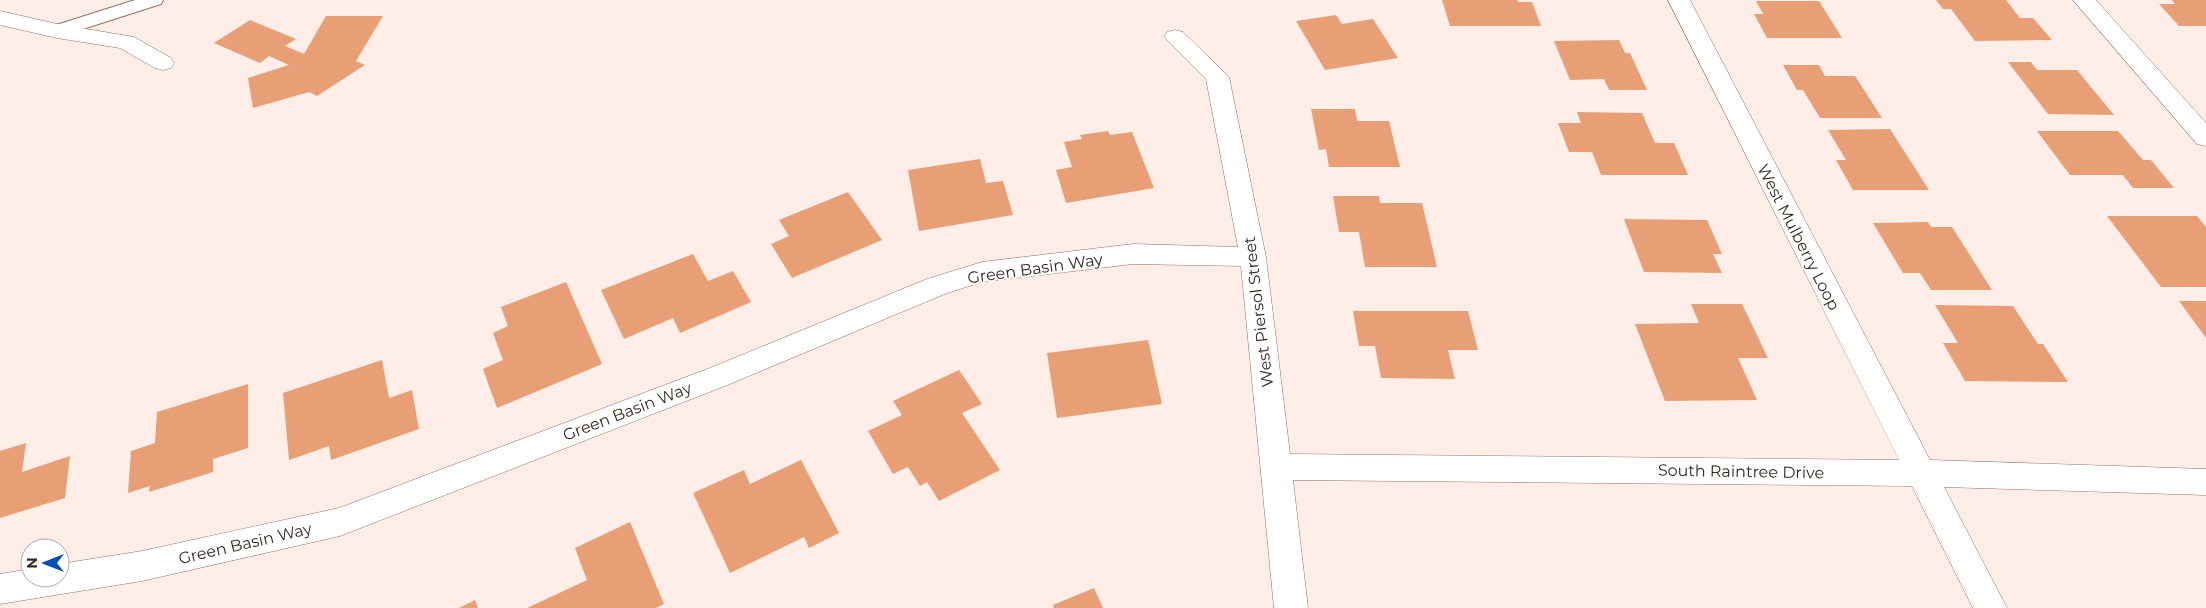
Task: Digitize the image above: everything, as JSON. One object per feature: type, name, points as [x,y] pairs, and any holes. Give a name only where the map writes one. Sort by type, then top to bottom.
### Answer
[{"type":"street","name":"West Mulberry Loop","points":[[1679,0],[1919,473],[1990,608]]},
{"type":"street","points":[[2084,0],[2206,138]]},
{"type":"street","points":[[0,18],[57,31],[126,42],[163,63]]},
{"type":"street","name":"West Piersol Street","points":[[1175,37],[1217,77],[1253,257],[1291,608]]},
{"type":"street","name":"Green Basin Way","points":[[0,589],[142,566],[340,522],[720,376],[937,286],[982,272],[1133,254],[1253,257]]},
{"type":"street","name":"South Raintree Drive","points":[[1275,467],[1919,473],[2206,482]]},
{"type":"lane","points":[[57,31],[154,0]]},
{"type":"building","points":[[1442,0],[1517,0],[1518,2],[1532,2],[1541,26],[1450,26]]},
{"type":"building","points":[[1936,0],[2006,0],[2020,18],[2033,18],[2052,40],[1975,41],[1951,9],[1943,9]]},
{"type":"building","points":[[2172,0],[2206,0],[2206,26],[2179,26],[2159,4],[2175,4]]},
{"type":"building","points":[[1756,1],[1819,1],[1842,38],[1767,38],[1754,14],[1763,14]]},
{"type":"building","points":[[1336,15],[1342,24],[1373,19],[1398,58],[1325,70],[1296,21]]},
{"type":"building","points":[[326,16],[383,16],[356,61],[365,65],[317,96],[309,92],[253,108],[248,78],[289,65],[269,56],[260,63],[214,43],[250,20],[296,39],[285,46],[304,54]]},
{"type":"building","points":[[1619,40],[1625,53],[1630,53],[1647,90],[1609,90],[1604,79],[1570,80],[1554,41]]},
{"type":"building","points":[[2008,62],[2031,62],[2037,70],[2077,70],[2114,115],[2048,114]]},
{"type":"building","points":[[1783,65],[1819,65],[1825,76],[1855,76],[1882,118],[1820,118],[1803,90],[1797,90]]},
{"type":"building","points":[[1311,109],[1355,109],[1357,121],[1389,121],[1400,167],[1329,167],[1326,149],[1319,150]]},
{"type":"building","points":[[1577,112],[1642,113],[1655,143],[1674,143],[1688,175],[1601,175],[1592,152],[1569,152],[1558,123],[1581,123]]},
{"type":"building","points":[[1890,129],[1929,190],[1853,190],[1836,160],[1846,160],[1828,130]]},
{"type":"building","points":[[1108,131],[1110,135],[1132,132],[1154,188],[1066,203],[1056,170],[1072,167],[1064,142],[1082,139],[1080,135]]},
{"type":"building","points":[[2037,131],[2118,131],[2143,160],[2151,160],[2174,188],[2133,188],[2123,175],[2070,175]]},
{"type":"building","points":[[980,159],[986,183],[1003,181],[1013,215],[919,231],[908,170]]},
{"type":"building","points":[[848,192],[882,240],[792,278],[771,244],[789,236],[779,220]]},
{"type":"building","points":[[1333,196],[1379,196],[1380,203],[1422,203],[1437,267],[1365,267],[1359,232],[1339,232]]},
{"type":"building","points":[[2107,216],[2197,216],[2206,227],[2206,287],[2161,287]]},
{"type":"building","points":[[1624,219],[1707,220],[1722,254],[1713,254],[1722,273],[1644,272]]},
{"type":"building","points":[[1928,222],[1931,227],[1952,227],[1992,290],[1931,290],[1920,273],[1903,273],[1873,223]]},
{"type":"building","points":[[693,254],[708,281],[733,271],[751,302],[680,333],[673,318],[624,339],[601,290]]},
{"type":"building","points":[[566,282],[602,364],[497,408],[483,369],[503,360],[493,333],[508,326],[501,307]]},
{"type":"building","points":[[2179,301],[2206,301],[2206,338]]},
{"type":"building","points":[[1691,304],[1742,304],[1768,358],[1738,358],[1757,400],[1665,401],[1635,324],[1699,323]]},
{"type":"building","points":[[1935,305],[2013,306],[2038,344],[2043,344],[2068,382],[1965,381],[1943,343],[1958,343]]},
{"type":"building","points":[[1353,311],[1468,311],[1478,350],[1448,350],[1455,379],[1381,378],[1375,346],[1359,346]]},
{"type":"building","points":[[1148,340],[1162,404],[1057,418],[1047,353]]},
{"type":"building","points":[[382,360],[389,398],[412,390],[419,429],[331,460],[329,446],[289,460],[283,393]]},
{"type":"building","points":[[959,370],[982,404],[962,413],[1000,470],[939,501],[927,482],[920,486],[908,467],[893,474],[868,431],[902,415],[893,401]]},
{"type":"building","points":[[248,384],[248,448],[213,459],[213,472],[149,492],[150,486],[128,493],[131,451],[155,443],[157,412]]},
{"type":"building","points":[[26,443],[22,472],[70,456],[65,498],[0,518],[0,451]]},
{"type":"building","points":[[801,460],[839,533],[809,548],[804,537],[730,573],[693,493],[744,470],[750,484]]},
{"type":"building","points":[[630,522],[664,604],[656,608],[527,608],[587,580],[575,548]]},
{"type":"building","points":[[1094,588],[1103,608],[1054,608],[1053,605]]},
{"type":"building","points":[[475,600],[478,608],[459,608]]}]
